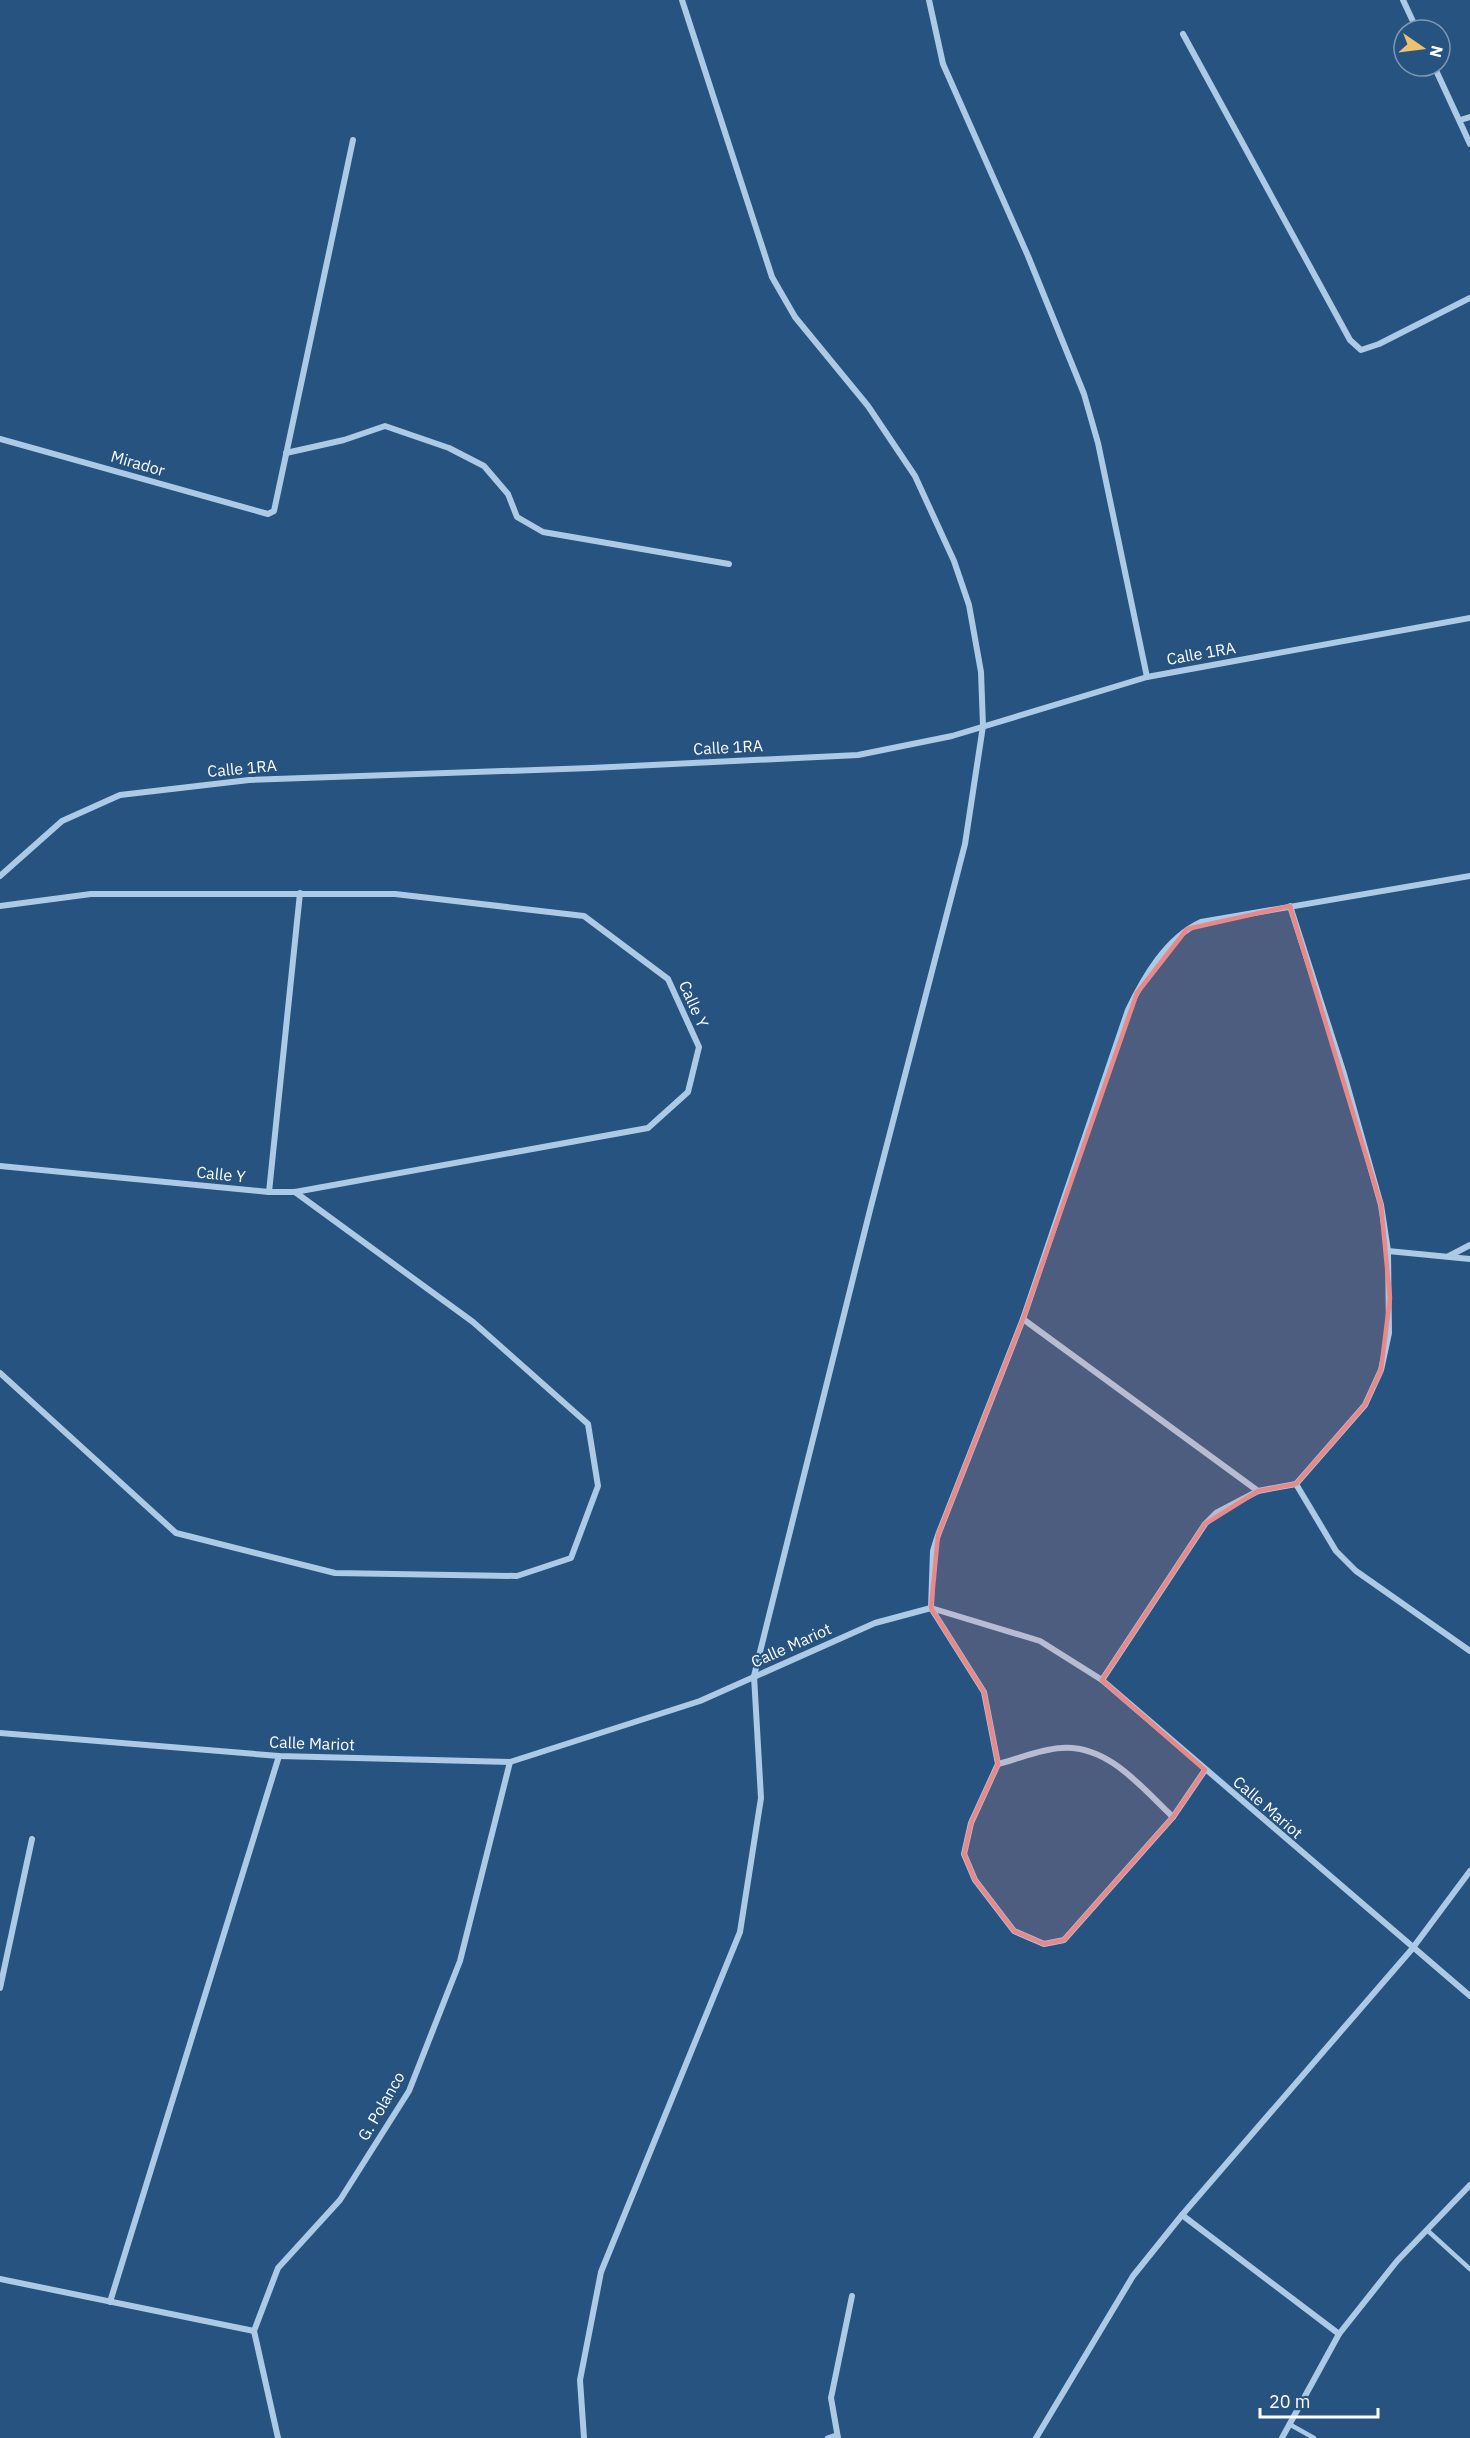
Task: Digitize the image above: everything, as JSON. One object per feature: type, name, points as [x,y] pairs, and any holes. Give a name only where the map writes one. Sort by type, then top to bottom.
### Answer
[{"type":"street","points":[[584,2438],[580,2380],[601,2272],[740,1932],[761,1798],[754,1676],[873,1198],[965,844],[983,726],[979,661],[969,606],[954,561],[915,476],[868,406],[795,317],[772,277],[682,0]]},
{"type":"street","points":[[929,0],[943,64],[1028,256],[1084,394],[1098,443],[1147,677]]},
{"type":"street","points":[[1403,0],[1411,18]]},
{"type":"street","points":[[1183,34],[1350,340],[1361,350],[1379,344],[1470,298]]},
{"type":"street","points":[[1440,78],[1470,144]]},
{"type":"street","points":[[1460,120],[1470,117]]},
{"type":"street","points":[[353,140],[286,453],[344,440],[385,426],[449,448],[484,466],[508,494],[517,517],[543,532],[729,564]]},
{"type":"street","name":"Mirador","points":[[0,439],[268,514],[274,511],[286,453]]},
{"type":"street","name":"Calle 1RA","points":[[0,876],[62,821],[120,795],[249,780],[602,767],[858,754],[952,736],[1147,677],[1470,618]]},
{"type":"street","points":[[1205,1770],[1173,1817],[1064,1940],[1044,1944],[1014,1931],[975,1880],[964,1854],[971,1823],[998,1764],[984,1692],[931,1608],[933,1551],[1023,1319],[1128,1010],[1147,975],[1175,940],[1187,929],[1201,922],[1470,876]]},
{"type":"street","points":[[269,1192],[300,893]]},
{"type":"street","name":"Calle Y","points":[[0,906],[91,894],[395,894],[584,916],[668,979],[699,1047],[688,1092],[648,1128],[295,1192],[269,1192],[0,1166]]},
{"type":"street","points":[[1102,1680],[1205,1524],[1216,1513],[1258,1491],[1296,1485],[1365,1405],[1381,1371],[1389,1333],[1388,1251],[1382,1205],[1344,1074],[1290,906]]},
{"type":"street","points":[[0,1373],[176,1533],[335,1573],[517,1576],[572,1558],[598,1486],[588,1424],[473,1322],[295,1192]]},
{"type":"street","points":[[1448,1256],[1470,1245]]},
{"type":"street","points":[[1388,1251],[1470,1259]]},
{"type":"street","points":[[1023,1319],[1258,1491]]},
{"type":"street","points":[[1296,1485],[1336,1551],[1356,1571],[1470,1652]]},
{"type":"street","name":"Calle Mariot","points":[[0,1733],[279,1756],[510,1762],[700,1701],[875,1623],[931,1608],[1040,1641],[1102,1680],[1412,1949],[1470,1996]]},
{"type":"street","points":[[998,1764],[1062,1748],[1086,1750],[1115,1763],[1173,1817]]},
{"type":"street","points":[[110,2302],[279,1756]]},
{"type":"street","name":"G. Polanco","points":[[254,2331],[278,2268],[340,2200],[409,2091],[460,1961],[510,1762]]},
{"type":"street","points":[[0,1988],[32,1839]]},
{"type":"street","points":[[1036,2438],[1133,2276],[1412,1949],[1470,1871]]},
{"type":"street","points":[[1282,2438],[1339,2334],[1397,2261],[1470,2185]]},
{"type":"street","points":[[1182,2216],[1339,2334]]},
{"type":"street","points":[[0,2279],[254,2331],[278,2438]]},
{"type":"street","points":[[837,2437],[831,2398],[852,2296]]},
{"type":"lane","points":[[1427,2230],[1470,2269]]},
{"type":"lane","points":[[1289,2424],[1314,2438]]},
{"type":"lane","points":[[827,2438],[837,2437]]},
{"type":"highlighted area","points":[[1290,906],[1381,1205],[1390,1298],[1381,1370],[1365,1405],[1296,1484],[1258,1491],[1205,1524],[1102,1680],[1205,1770],[1173,1817],[1064,1940],[1044,1944],[1014,1931],[975,1880],[964,1854],[971,1823],[998,1764],[984,1692],[931,1608],[938,1535],[1023,1319],[1137,993],[1187,929]]}]
